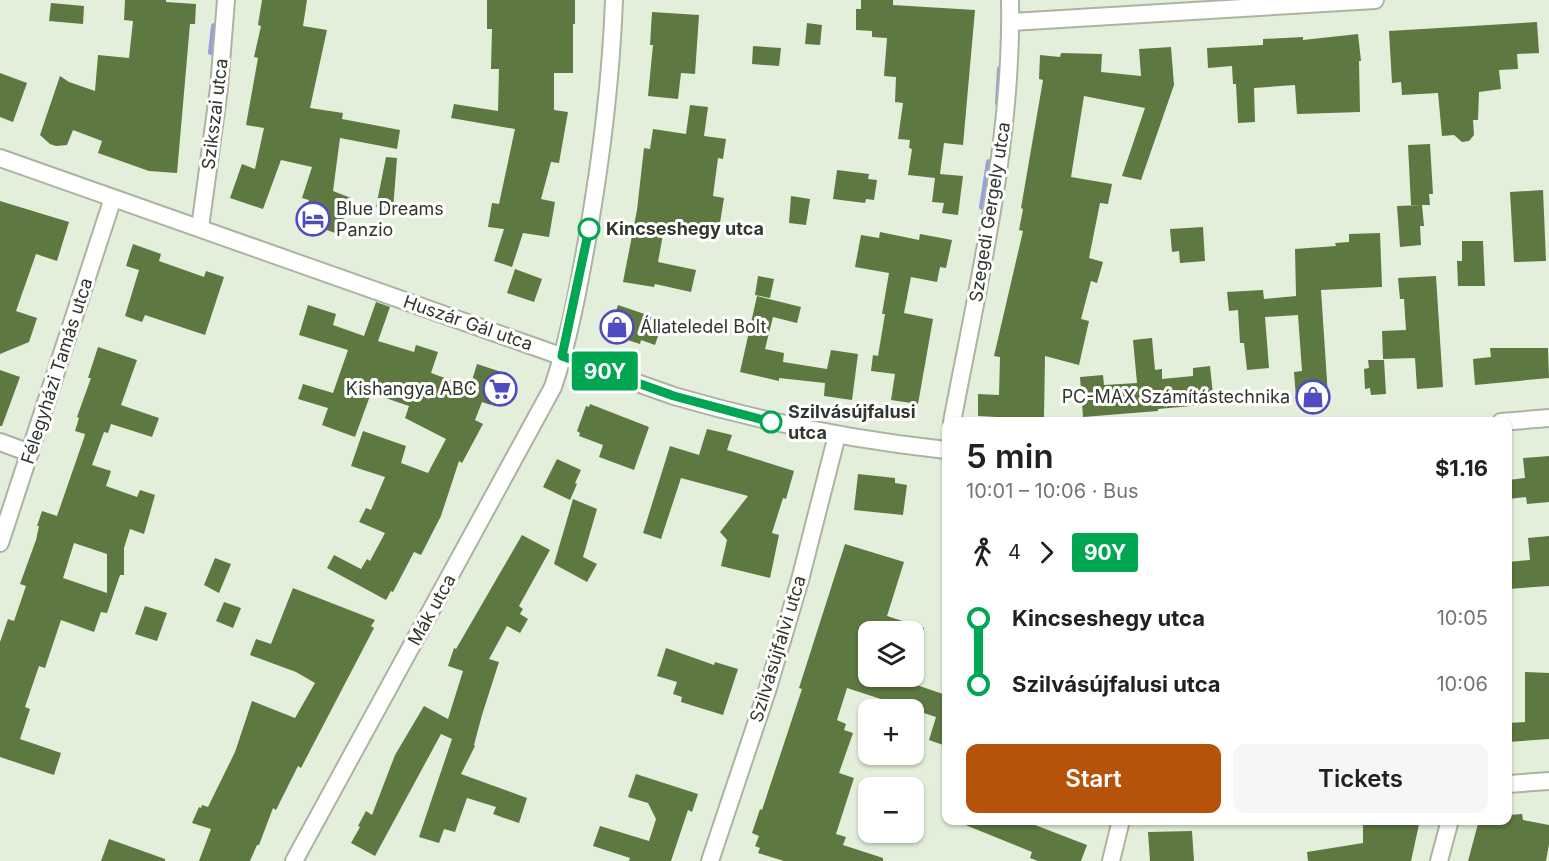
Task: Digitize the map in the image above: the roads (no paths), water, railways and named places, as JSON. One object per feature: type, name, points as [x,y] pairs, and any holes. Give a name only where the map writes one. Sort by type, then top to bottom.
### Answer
[{"type":"street","name":"Szikszai utca","points":[[200,228],[219,88],[226,0]]},
{"type":"street","points":[[562,356],[576,296],[592,207],[607,105],[614,0]]},
{"type":"street","name":"Szegedi Gergely utca","points":[[953,417],[1003,134],[1010,60],[1010,0]]},
{"type":"street","points":[[1011,22],[1375,0]]},
{"type":"street","name":"Huszár Gál utca","points":[[0,158],[674,396],[724,411],[837,435],[942,448]]},
{"type":"street","name":"Félegyházi Tamás utca","points":[[0,543],[113,198]]},
{"type":"street","name":"Mák utca","points":[[294,861],[549,397],[562,356]]},
{"type":"street","points":[[1512,421],[1549,418]]},
{"type":"street","name":"Szilvásújfalvi utca","points":[[710,861],[771,677],[800,580],[837,435]]},
{"type":"street","points":[[0,442],[30,453]]},
{"type":"street","points":[[1512,784],[1549,781]]},
{"type":"street","points":[[1111,861],[1120,825]]},
{"type":"street","points":[[1439,861],[1449,825]]},
{"type":"waterway","points":[[211,52],[214,26]]},
{"type":"waterway","points":[[998,103],[1000,69]]},
{"type":"waterway","points":[[982,207],[989,162]]},
{"type":"place","name":"Blue Dreams Panzio","points":[[313,219]]},
{"type":"place","name":"Kincseshegy utca","points":[[589,229]]},
{"type":"place","name":"Állateledel Bolt","points":[[617,327]]},
{"type":"place","name":"Kishangya ABC","points":[[500,389]]},
{"type":"place","name":"PC-MAX Számítástechnika","points":[[1313,397]]},
{"type":"place","name":"Szilvásújfalusi utca","points":[[771,422]]}]
